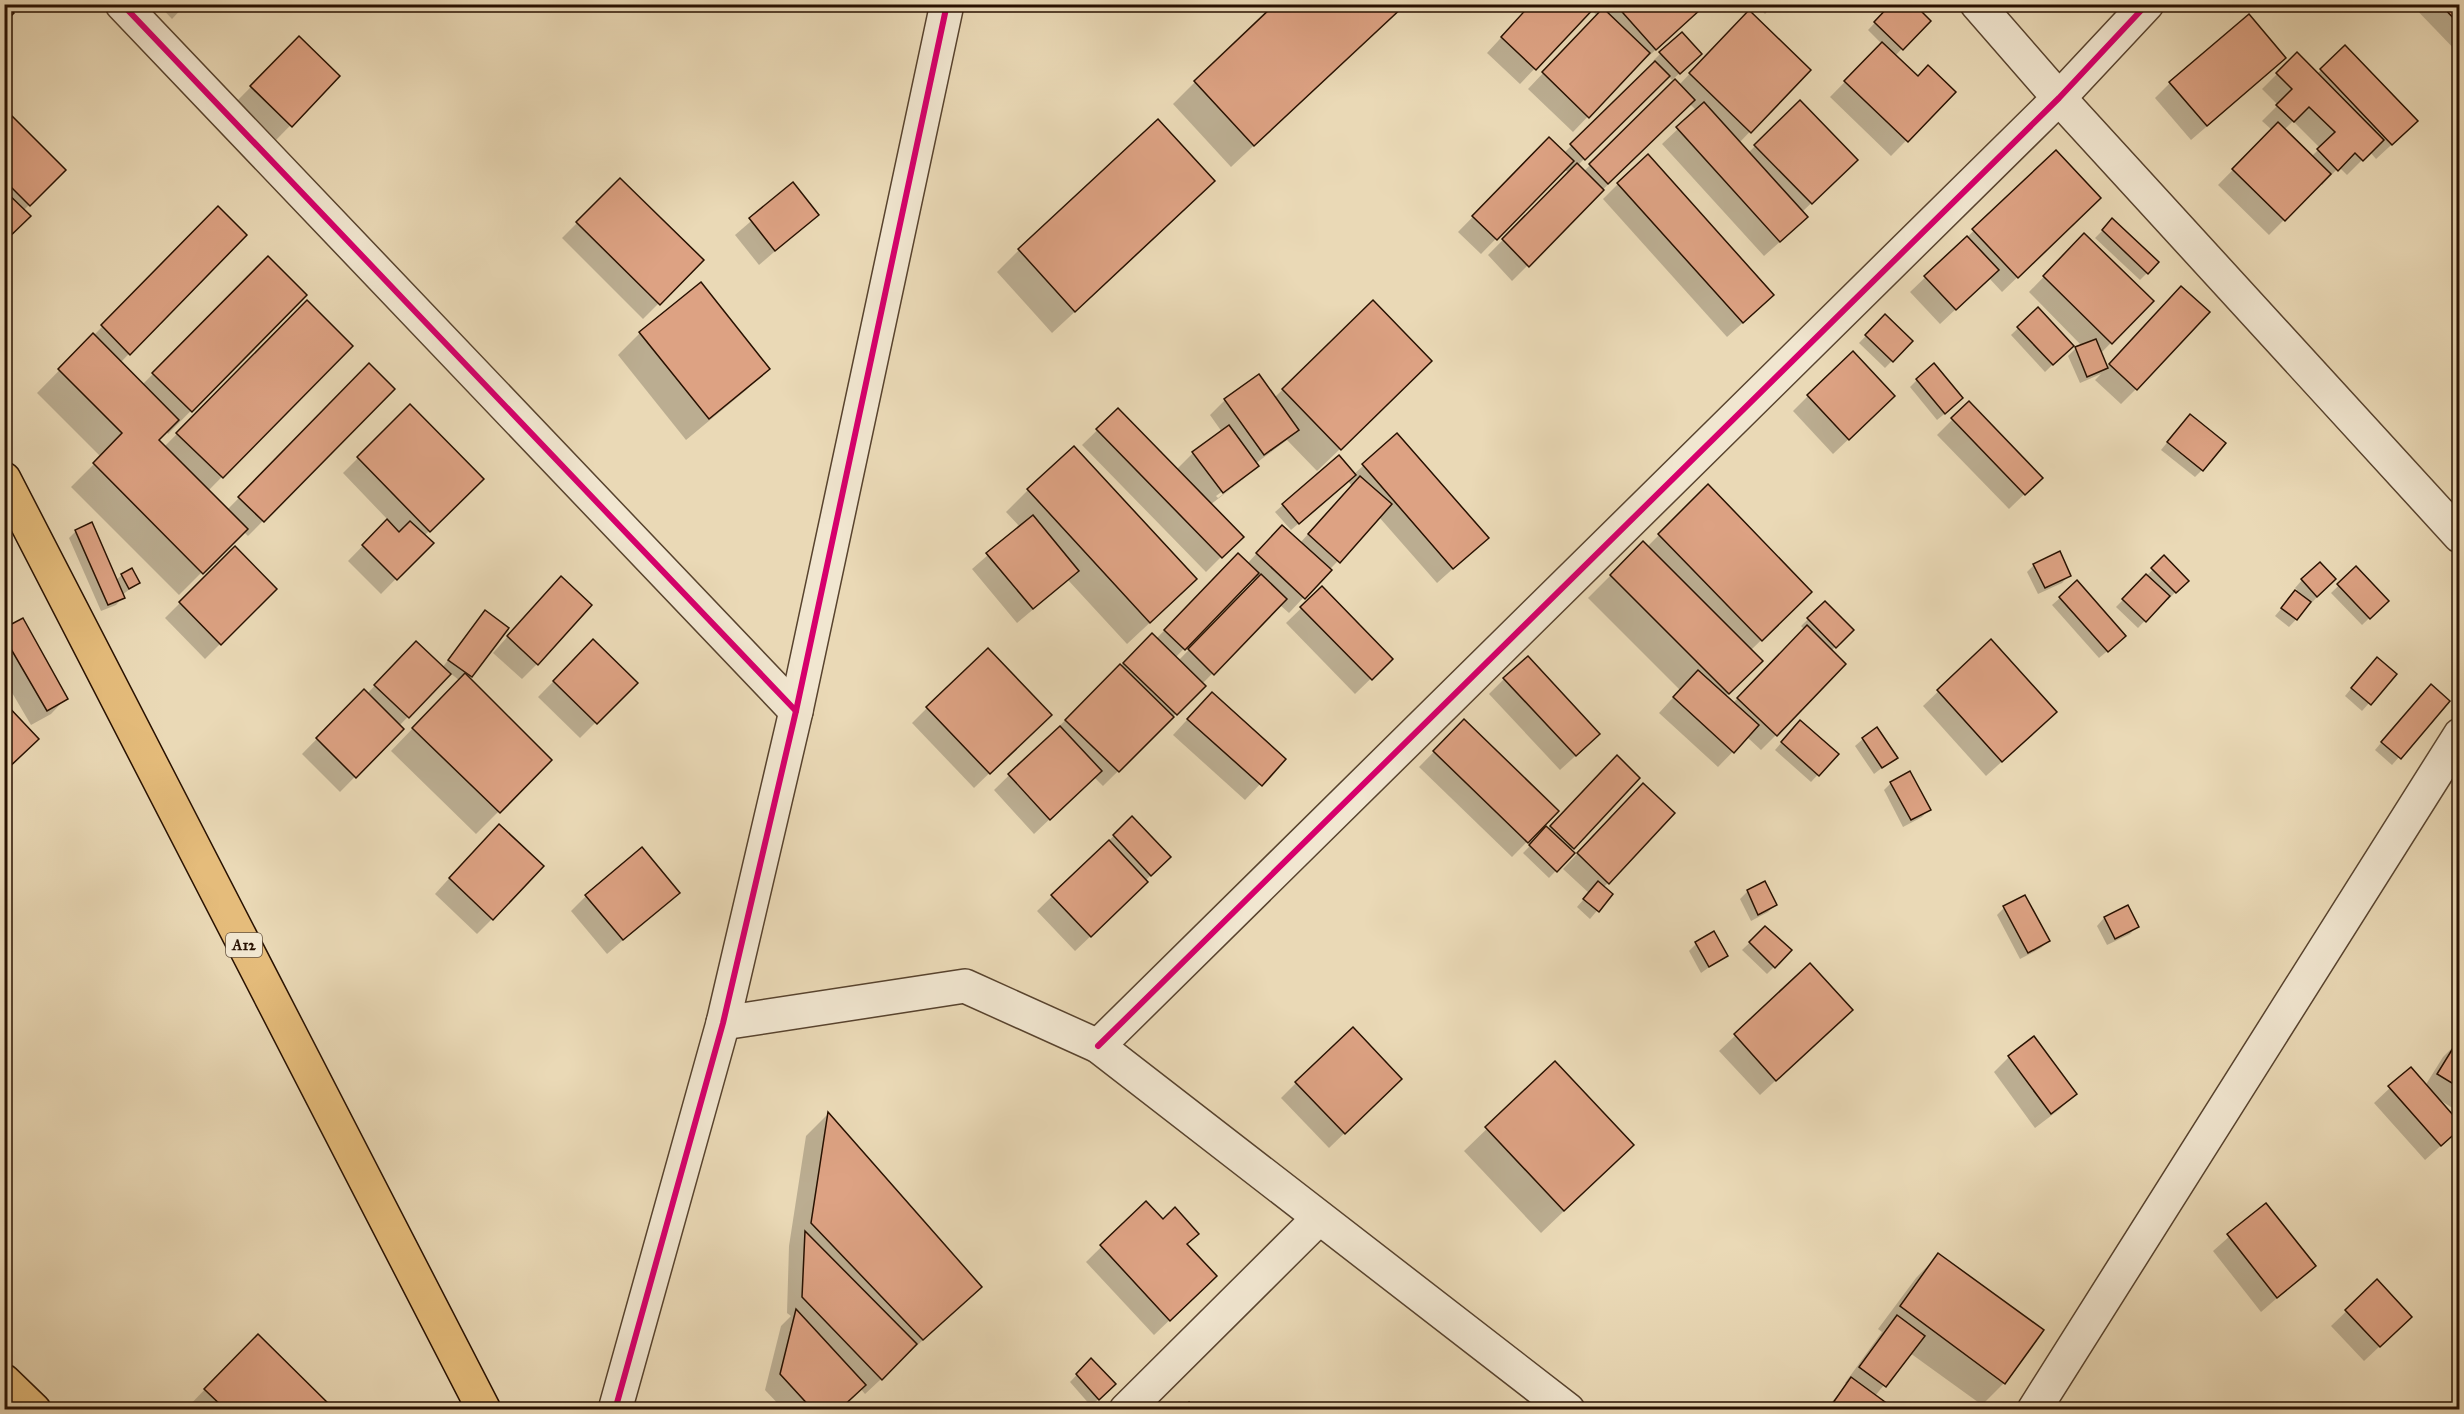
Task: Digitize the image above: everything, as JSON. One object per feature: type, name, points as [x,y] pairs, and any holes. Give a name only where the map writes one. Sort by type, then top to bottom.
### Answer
[{"type":"main road","name":"A12","points":[[4,479],[484,1410]]},
{"type":"main road","points":[[4,1381],[34,1410]]},
{"type":"street","points":[[122,4],[796,711]]},
{"type":"street","points":[[615,1410],[723,1023],[796,711],[947,4]]},
{"type":"street","points":[[1977,4],[2059,98],[2460,536]]},
{"type":"street","points":[[1098,1046],[2059,98],[2147,4]]},
{"type":"street","points":[[2034,1410],[2460,735]]},
{"type":"street","points":[[723,1023],[965,986],[1098,1046],[1568,1410]]},
{"type":"street","points":[[1126,1410],[1319,1218]]},
{"type":"building","points":[[4,4],[14,13],[4,23]]},
{"type":"building","points":[[1275,4],[1406,4],[1254,146],[1194,81]]},
{"type":"building","points":[[1531,4],[1598,4],[1536,70],[1501,37]]},
{"type":"building","points":[[1615,4],[1697,4],[1701,9],[1656,50]]},
{"type":"building","points":[[1891,4],[1914,4],[1931,21],[1903,50],[1874,22]]},
{"type":"building","points":[[2440,4],[2460,4],[2460,25]]},
{"type":"building","points":[[1603,8],[1650,53],[1589,118],[1542,72]]},
{"type":"building","points":[[1749,10],[1811,70],[1751,133],[1689,73]]},
{"type":"building","points":[[2249,14],[2286,58],[2207,126],[2169,82]]},
{"type":"building","points":[[1682,32],[1702,54],[1680,74],[1659,52]]},
{"type":"building","points":[[299,36],[340,76],[292,127],[250,86]]},
{"type":"building","points":[[1882,42],[1918,76],[1928,65],[1956,92],[1908,142],[1844,81]]},
{"type":"building","points":[[2345,45],[2418,121],[2392,145],[2320,69]]},
{"type":"building","points":[[2297,52],[2384,140],[2363,161],[2355,153],[2338,171],[2317,149],[2335,132],[2309,107],[2294,122],[2276,105],[2292,89],[2276,73]]},
{"type":"building","points":[[1655,61],[1670,76],[1585,160],[1570,144]]},
{"type":"building","points":[[1675,79],[1695,100],[1608,184],[1589,164]]},
{"type":"building","points":[[1800,100],[1858,160],[1812,204],[1754,145]]},
{"type":"building","points":[[1704,102],[1808,217],[1780,242],[1676,127]]},
{"type":"building","points":[[4,108],[66,170],[30,206],[4,180]]},
{"type":"building","points":[[1158,119],[1215,181],[1075,312],[1018,249]]},
{"type":"building","points":[[2278,122],[2331,174],[2285,221],[2232,169]]},
{"type":"building","points":[[1549,137],[1574,161],[1497,240],[1472,216]]},
{"type":"building","points":[[2056,150],[2101,198],[2018,278],[1972,229]]},
{"type":"building","points":[[1648,154],[1774,295],[1743,323],[1617,183]]},
{"type":"building","points":[[1577,163],[1604,190],[1529,267],[1502,239]]},
{"type":"building","points":[[620,178],[704,260],[660,305],[576,222]]},
{"type":"building","points":[[793,182],[819,215],[775,251],[749,218]]},
{"type":"building","points":[[4,190],[31,216],[4,242]]},
{"type":"building","points":[[218,206],[247,235],[130,355],[101,325]]},
{"type":"building","points":[[2112,218],[2159,262],[2148,274],[2102,230]]},
{"type":"building","points":[[2084,233],[2154,301],[2112,344],[2043,276]]},
{"type":"building","points":[[1967,236],[1999,270],[1956,310],[1924,276]]},
{"type":"building","points":[[268,256],[307,295],[192,412],[152,373]]},
{"type":"building","points":[[701,282],[770,369],[709,419],[639,332]]},
{"type":"building","points":[[2181,286],[2210,312],[2137,390],[2109,364]]},
{"type":"building","points":[[307,300],[353,346],[223,478],[176,433]]},
{"type":"building","points":[[1373,300],[1432,361],[1341,450],[1282,389]]},
{"type":"building","points":[[2038,307],[2074,346],[2053,365],[2017,327]]},
{"type":"building","points":[[1885,314],[1913,341],[1893,362],[1865,335]]},
{"type":"building","points":[[93,333],[179,420],[159,440],[248,529],[203,574],[93,463],[122,433],[58,369]]},
{"type":"building","points":[[2096,339],[2108,368],[2087,377],[2075,347]]},
{"type":"building","points":[[1853,351],[1895,396],[1849,440],[1807,395]]},
{"type":"building","points":[[369,363],[395,389],[264,522],[238,497]]},
{"type":"building","points":[[1934,363],[1963,398],[1945,414],[1916,379]]},
{"type":"building","points":[[1259,374],[1299,430],[1264,455],[1224,399]]},
{"type":"building","points":[[1969,401],[2043,478],[2025,495],[1951,418]]},
{"type":"building","points":[[410,404],[484,479],[430,532],[357,457]]},
{"type":"building","points":[[1118,408],[1244,537],[1222,558],[1096,429]]},
{"type":"building","points":[[2190,414],[2226,443],[2203,471],[2167,442]]},
{"type":"building","points":[[1229,425],[1259,466],[1223,493],[1192,452]]},
{"type":"building","points":[[1397,433],[1489,538],[1453,569],[1362,464]]},
{"type":"building","points":[[1074,446],[1197,579],[1150,623],[1027,489]]},
{"type":"building","points":[[1339,455],[1356,475],[1299,524],[1282,504]]},
{"type":"building","points":[[1360,476],[1392,504],[1340,563],[1308,534]]},
{"type":"building","points":[[1708,484],[1812,592],[1762,641],[1658,534]]},
{"type":"building","points":[[1033,515],[1079,571],[1033,609],[986,553]]},
{"type":"building","points":[[387,519],[399,532],[410,521],[434,543],[397,580],[362,545]]},
{"type":"building","points":[[92,522],[125,598],[108,605],[75,530]]},
{"type":"building","points":[[1282,525],[1332,570],[1305,599],[1256,553]]},
{"type":"building","points":[[1643,541],[1763,661],[1729,694],[1610,575]]},
{"type":"building","points":[[235,546],[277,589],[221,645],[179,602]]},
{"type":"building","points":[[2060,551],[2071,576],[2045,588],[2033,564]]},
{"type":"building","points":[[1238,553],[1259,573],[1185,650],[1164,630]]},
{"type":"building","points":[[2164,555],[2189,581],[2176,593],[2151,568]]},
{"type":"building","points":[[2320,562],[2336,579],[2317,597],[2301,579]]},
{"type":"building","points":[[2356,566],[2389,601],[2370,619],[2337,584]]},
{"type":"building","points":[[132,568],[140,583],[129,589],[121,574]]},
{"type":"building","points":[[1261,574],[1287,599],[1214,675],[1188,649]]},
{"type":"building","points":[[2146,574],[2170,596],[2146,622],[2122,599]]},
{"type":"building","points":[[561,576],[592,605],[538,665],[507,636]]},
{"type":"building","points":[[2077,580],[2126,636],[2108,652],[2059,597]]},
{"type":"building","points":[[1322,586],[1393,659],[1372,680],[1300,607]]},
{"type":"building","points":[[2295,590],[2311,602],[2297,620],[2281,608]]},
{"type":"building","points":[[1825,601],[1854,630],[1836,648],[1807,618]]},
{"type":"building","points":[[485,610],[509,628],[472,677],[448,660]]},
{"type":"building","points":[[23,618],[68,699],[47,711],[4,637],[4,628]]},
{"type":"building","points":[[1807,625],[1846,664],[1777,736],[1737,698]]},
{"type":"building","points":[[1152,633],[1206,686],[1177,715],[1123,663]]},
{"type":"building","points":[[593,639],[638,683],[597,724],[553,681]]},
{"type":"building","points":[[1991,639],[2057,712],[2002,762],[1937,690]]},
{"type":"building","points":[[416,641],[451,674],[409,718],[374,685]]},
{"type":"building","points":[[988,648],[1052,715],[990,774],[926,707]]},
{"type":"building","points":[[1528,656],[1600,734],[1576,756],[1503,678]]},
{"type":"building","points":[[2377,657],[2397,674],[2371,705],[2351,688]]},
{"type":"building","points":[[1120,664],[1174,717],[1119,772],[1065,720]]},
{"type":"building","points":[[1698,670],[1759,725],[1734,753],[1673,697]]},
{"type":"building","points":[[465,673],[552,760],[500,813],[412,728]]},
{"type":"building","points":[[2431,684],[2450,701],[2401,759],[2381,742]]},
{"type":"building","points":[[364,689],[404,729],[356,778],[316,738]]},
{"type":"building","points":[[1212,692],[1286,759],[1262,786],[1187,719]]},
{"type":"building","points":[[4,702],[39,739],[4,772]]},
{"type":"building","points":[[1464,719],[1559,811],[1528,843],[1433,751]]},
{"type":"building","points":[[1800,720],[1839,754],[1819,776],[1781,742]]},
{"type":"building","points":[[1060,726],[1102,771],[1050,820],[1008,774]]},
{"type":"building","points":[[1877,727],[1898,758],[1882,768],[1862,738]]},
{"type":"building","points":[[1617,755],[1640,778],[1574,849],[1550,826]]},
{"type":"building","points":[[1910,771],[1931,810],[1911,820],[1890,782]]},
{"type":"building","points":[[1643,783],[1675,813],[1609,884],[1577,853]]},
{"type":"building","points":[[1132,816],[1171,857],[1151,876],[1113,835]]},
{"type":"building","points":[[499,824],[544,866],[493,920],[449,878]]},
{"type":"building","points":[[1546,826],[1575,853],[1557,872],[1529,845]]},
{"type":"building","points":[[1109,840],[1148,882],[1091,937],[1051,895]]},
{"type":"building","points":[[642,847],[680,893],[623,940],[585,895]]},
{"type":"building","points":[[1598,881],[1613,894],[1599,912],[1583,899]]},
{"type":"building","points":[[1765,881],[1777,905],[1758,915],[1747,890]]},
{"type":"building","points":[[2025,895],[2050,941],[2028,953],[2003,906]]},
{"type":"building","points":[[2128,905],[2139,927],[2115,939],[2104,917]]},
{"type":"building","points":[[1765,926],[1792,950],[1775,968],[1749,942]]},
{"type":"building","points":[[1714,931],[1728,956],[1709,967],[1695,942]]},
{"type":"building","points":[[1810,963],[1853,1010],[1776,1081],[1734,1034]]},
{"type":"building","points":[[1353,1027],[1402,1079],[1345,1134],[1295,1082]]},
{"type":"building","points":[[2034,1036],[2077,1094],[2051,1114],[2008,1056]]},
{"type":"building","points":[[2458,1040],[2460,1041],[2460,1088],[2437,1074]]},
{"type":"building","points":[[1555,1061],[1634,1145],[1564,1211],[1485,1127]]},
{"type":"building","points":[[2411,1067],[2460,1123],[2460,1129],[2441,1146],[2388,1086]]},
{"type":"building","points":[[828,1112],[982,1287],[923,1340],[811,1223]]},
{"type":"building","points":[[1146,1201],[1163,1219],[1175,1207],[1199,1234],[1187,1244],[1217,1276],[1170,1321],[1100,1245]]},
{"type":"building","points":[[2266,1203],[2316,1266],[2277,1298],[2227,1234]]},
{"type":"building","points":[[805,1231],[917,1344],[882,1380],[802,1297]]},
{"type":"building","points":[[1938,1253],[2044,1330],[2005,1384],[1900,1306]]},
{"type":"building","points":[[2377,1279],[2412,1317],[2380,1347],[2345,1310]]},
{"type":"building","points":[[796,1309],[866,1385],[839,1410],[813,1410],[780,1374]]},
{"type":"building","points":[[1897,1315],[1925,1336],[1886,1387],[1859,1367]]},
{"type":"building","points":[[258,1334],[335,1410],[226,1410],[204,1389]]},
{"type":"building","points":[[1091,1358],[1116,1384],[1099,1400],[1076,1374]]},
{"type":"building","points":[[1851,1377],[1896,1410],[1828,1410]]},
{"type":"building","points":[[1189,1402],[1196,1410],[1181,1410]]},
{"type":"cycle path","points":[[122,4],[796,711]]},
{"type":"cycle path","points":[[615,1410],[723,1023],[796,711],[947,4]]},
{"type":"cycle path","points":[[1098,1046],[2059,98],[2147,4]]}]
